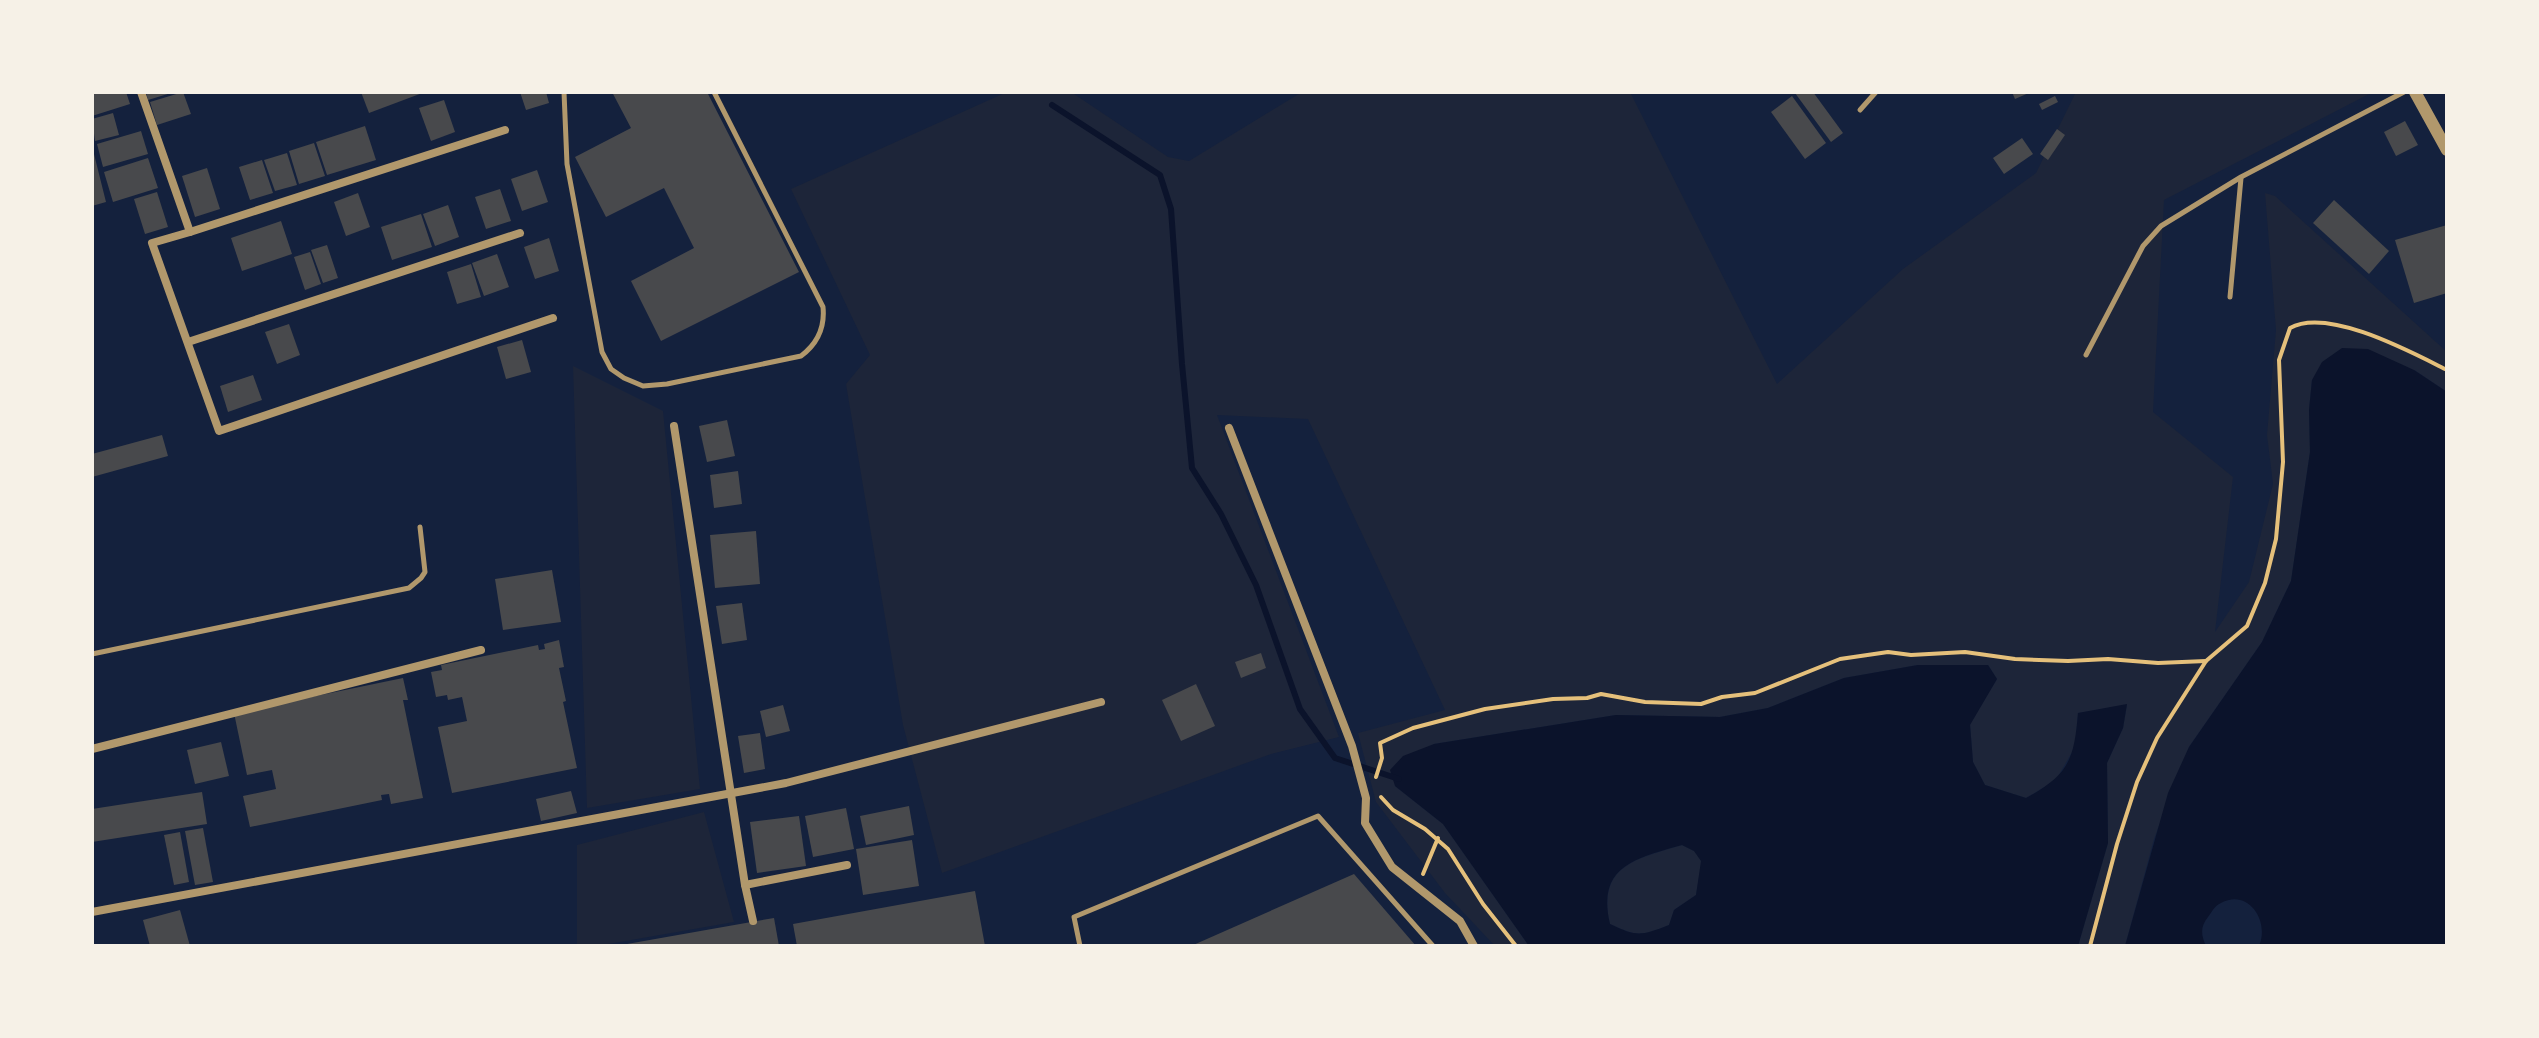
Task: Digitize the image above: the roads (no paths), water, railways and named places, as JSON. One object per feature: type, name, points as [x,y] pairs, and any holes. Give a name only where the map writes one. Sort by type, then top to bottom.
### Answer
[{"type":"street","points":[[141,92],[190,232]]},
{"type":"street","points":[[2415,92],[2447,150]]},
{"type":"street","points":[[505,130],[152,243],[219,431],[553,318]]},
{"type":"street","points":[[188,342],[520,233]]},
{"type":"street","points":[[674,426],[729,794],[753,921]]},
{"type":"street","points":[[1229,428],[1352,746],[1366,798],[1365,823],[1392,867],[1460,921],[1474,946]]},
{"type":"street","points":[[92,749],[481,650]]},
{"type":"street","points":[[92,912],[786,783],[1101,702]]},
{"type":"street","points":[[745,885],[847,865]]},
{"type":"lane","points":[[564,92],[567,164],[602,352],[611,369],[643,386],[667,384],[801,356],[811,349],[824,319],[823,307],[714,92]]},
{"type":"lane","points":[[1860,110],[1876,92]]},
{"type":"lane","points":[[2086,355],[2143,246],[2174,216],[2241,177],[2404,92]]},
{"type":"lane","points":[[2230,297],[2241,177]]},
{"type":"lane","points":[[92,654],[409,588],[425,572],[420,527]]},
{"type":"lane","points":[[1080,946],[1074,917],[1318,816],[1433,946]]},
{"type":"waterway","points":[[1052,105],[1160,175],[1171,209],[1192,468],[1221,514],[1256,585],[1300,709],[1335,758],[1399,779]]}]
